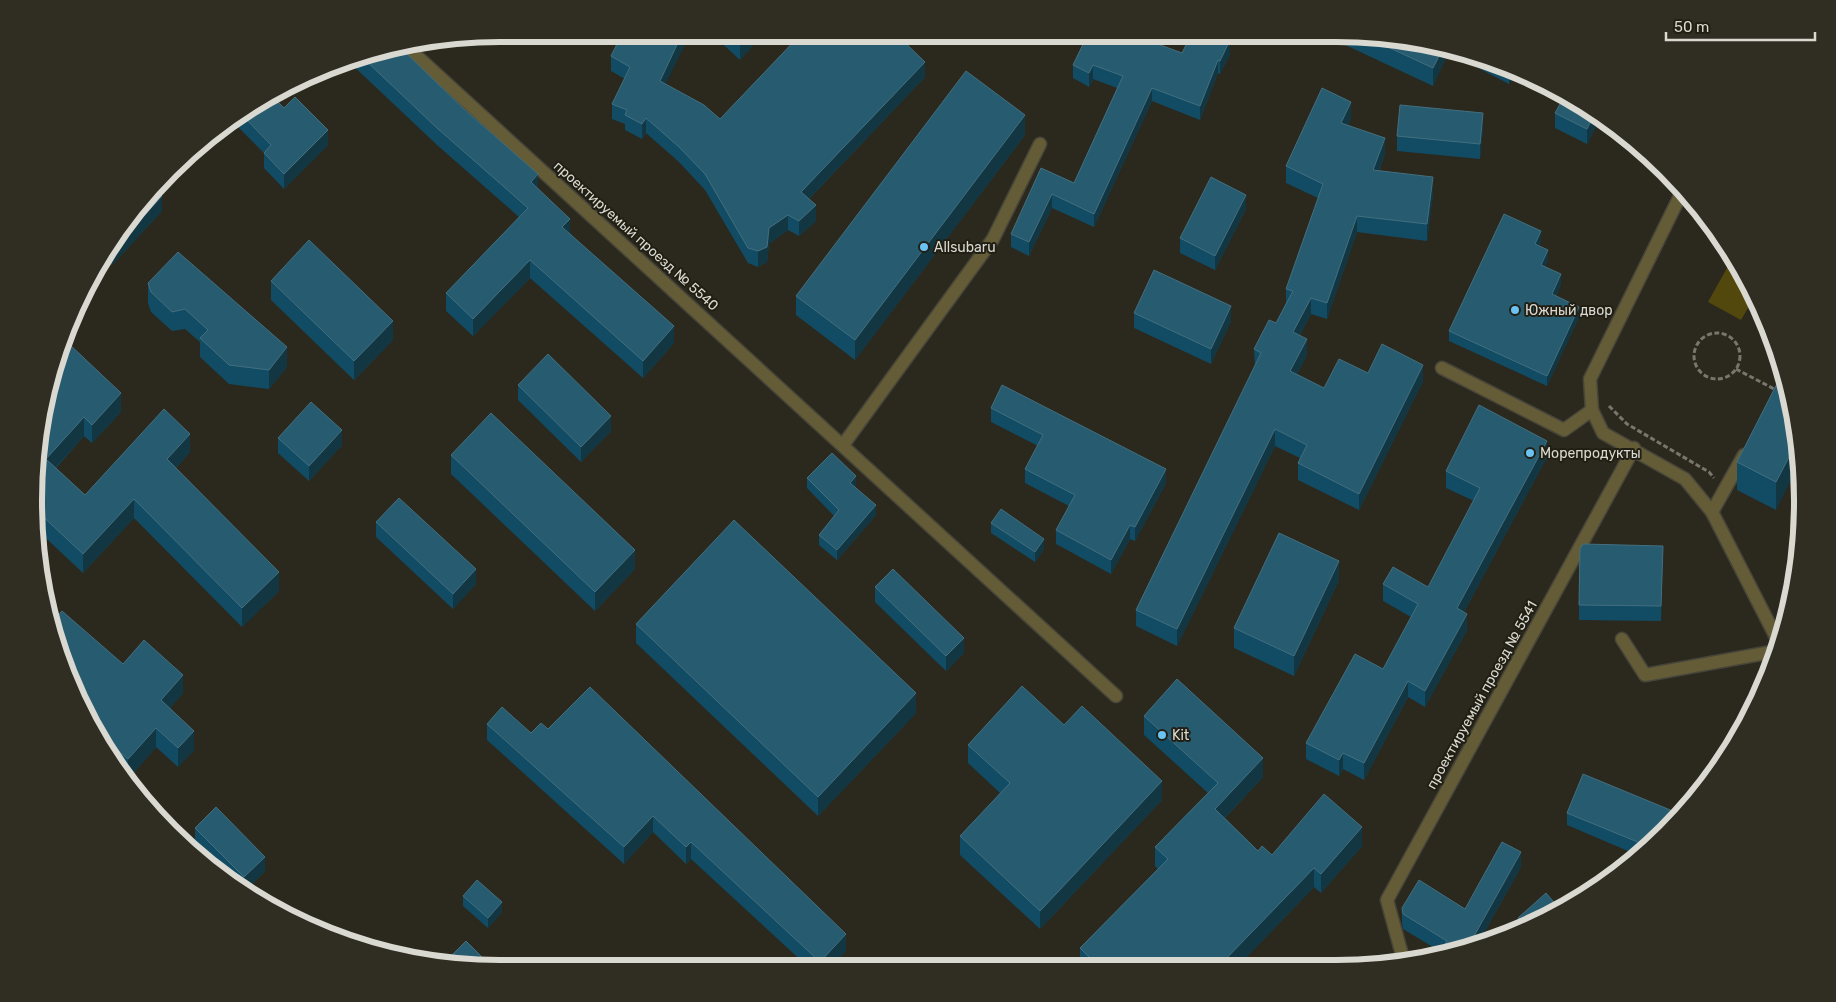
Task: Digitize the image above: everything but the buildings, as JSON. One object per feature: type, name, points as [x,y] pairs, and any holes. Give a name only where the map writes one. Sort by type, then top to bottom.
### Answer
[{"type":"street","name":"проектируемый проезд № 5540","points":[[412,51],[1116,696]]},
{"type":"street","points":[[843,445],[993,239],[1040,144]]},
{"type":"street","points":[[1679,198],[1590,379],[1592,410],[1603,432],[1634,448],[1685,479],[1712,512],[1774,631]]},
{"type":"street","points":[[1442,368],[1564,430],[1592,410]]},
{"type":"street","points":[[1712,512],[1726,491],[1751,441]]},
{"type":"street","name":"проектируемый проезд № 5541","points":[[1402,955],[1387,900],[1634,448]]},
{"type":"street","points":[[1622,639],[1645,675],[1767,653]]},
{"type":"path","points":[[1710,333],[1726,333],[1732,337],[1740,351],[1741,359],[1736,369],[1727,377],[1720,379],[1705,376],[1695,364],[1695,349],[1698,342],[1710,333]]},
{"type":"path","points":[[1736,369],[1776,390]]},
{"type":"path","points":[[1606,399],[1614,412],[1627,424],[1709,472],[1726,491]]},
{"type":"shaded area","points":[[1728,266],[1749,305],[1741,320],[1708,302]]},
{"type":"place","name":"Allsubaru","points":[[924,247]]},
{"type":"place","name":"Южный двор","points":[[1515,310]]},
{"type":"place","name":"Морепродукты","points":[[1530,453]]},
{"type":"place","name":"Kit","points":[[1162,735]]}]
